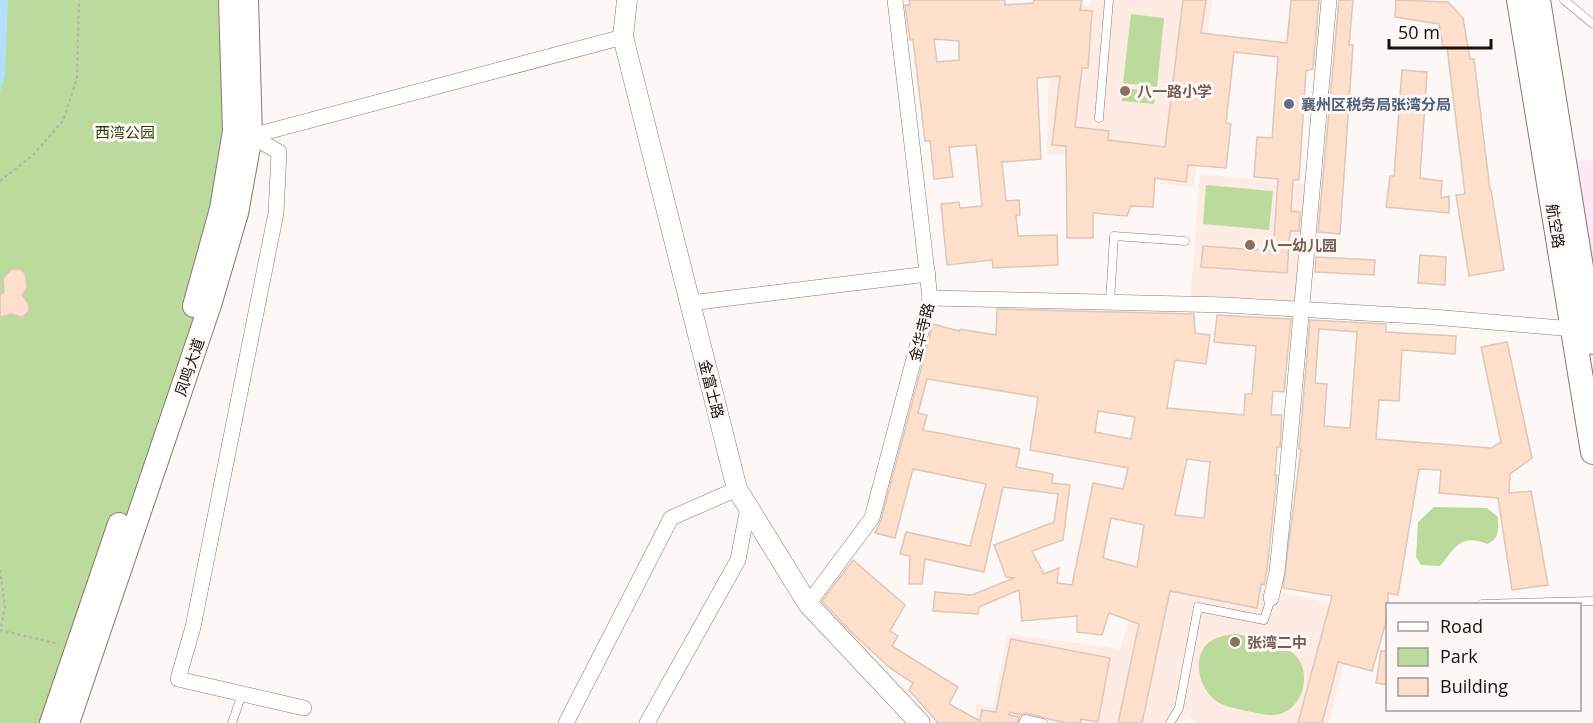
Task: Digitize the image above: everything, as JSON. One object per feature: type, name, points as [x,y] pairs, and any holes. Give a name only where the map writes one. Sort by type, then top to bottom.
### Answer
[{"type":"main road","name":"凤鸣大道","points":[[51,723],[197,296],[221,209],[234,131],[230,0]]},
{"type":"main road","name":"凤鸣大道","points":[[69,723],[210,305],[237,213],[251,136],[247,0]]},
{"type":"main road","name":"航空路","points":[[1519,0],[1588,333]]},
{"type":"main road","name":"航空路","points":[[1538,0],[1588,333],[1593,452]]},
{"type":"street","name":"金富士路","points":[[627,0],[623,37],[737,489],[808,604],[920,723]]},
{"type":"street","name":"金华寺路","points":[[808,604],[872,518],[930,298],[895,0]]},
{"type":"street","points":[[1271,598],[1277,572],[1286,484],[1329,0]]},
{"type":"street","points":[[251,136],[623,37]]},
{"type":"street","points":[[251,136],[279,152],[276,213],[193,627],[178,680],[304,708]]},
{"type":"street","points":[[690,303],[927,274]]},
{"type":"street","points":[[930,298],[1226,305],[1433,317],[1588,333]]},
{"type":"street","points":[[566,723],[671,518],[737,489]]},
{"type":"street","points":[[646,723],[738,560],[748,507]]},
{"type":"lane","points":[[1099,118],[1109,0]]},
{"type":"lane","points":[[1564,0],[1593,24]]},
{"type":"lane","points":[[1110,302],[1114,236],[1185,241]]},
{"type":"lane","points":[[1170,723],[1179,708],[1197,607],[1264,620],[1271,598]]},
{"type":"lane","points":[[1542,603],[1593,602]]},
{"type":"lane","points":[[232,723],[242,694]]},
{"type":"lane","points":[[1023,723],[1025,719],[1043,723]]},
{"type":"path","points":[[0,181],[32,156],[63,121],[77,78],[80,0]]},
{"type":"path","points":[[0,570],[5,606],[0,630],[77,648]]},
{"type":"shaded area","name":"八一路小学","points":[[1091,0],[1212,0],[1194,187],[1160,184],[1159,166],[1047,154],[1050,1],[1089,6]]},
{"type":"shaded area","points":[[1593,160],[1593,303],[1569,162]]},
{"type":"shaded area","name":"八一幼儿园","points":[[1200,174],[1312,185],[1300,309],[1190,304]]},
{"type":"shaded area","name":"张湾二中","points":[[1173,566],[1357,610],[1329,723],[1198,723],[1186,715],[1180,723],[975,723],[976,704],[993,707],[1008,634],[1120,649],[1139,587]]},
{"type":"green space","name":"西湾公园","points":[[0,0],[247,0],[251,136],[68,723],[0,723]]},
{"type":"green space","points":[[1131,14],[1164,18],[1157,87],[1123,83]]},
{"type":"green space","points":[[1123,88],[1155,92],[1154,104],[1122,101]]},
{"type":"green space","points":[[1206,185],[1273,191],[1269,230],[1203,224]]},
{"type":"green space","points":[[1434,507],[1487,508],[1498,517],[1496,536],[1487,544],[1471,540],[1459,544],[1440,566],[1421,565],[1416,557],[1418,522]]},
{"type":"green space","points":[[1236,634],[1259,638],[1282,646],[1295,655],[1301,663],[1304,683],[1296,702],[1289,709],[1281,714],[1270,715],[1253,712],[1221,704],[1208,693],[1200,678],[1199,660],[1202,652],[1213,640]]},
{"type":"water","points":[[0,0],[8,0],[5,75],[0,92]]},
{"type":"building","points":[[909,0],[1005,0],[1005,5],[1033,3],[1034,0],[1082,0],[1080,10],[1092,11],[1088,68],[1082,68],[1075,127],[1109,131],[1108,140],[1165,147],[1183,0],[1206,0],[1201,33],[1287,43],[1291,0],[1319,0],[1313,69],[1306,71],[1299,180],[1293,180],[1291,211],[1300,212],[1299,231],[1290,231],[1287,273],[1201,267],[1203,246],[1273,251],[1278,179],[1254,177],[1257,137],[1272,138],[1278,57],[1234,52],[1226,123],[1231,124],[1226,168],[1188,165],[1186,182],[1155,178],[1153,207],[1131,206],[1127,216],[1093,213],[1093,238],[1067,238],[1066,146],[1052,145],[1060,76],[1037,78],[1041,159],[1002,162],[1006,201],[1019,200],[1020,215],[1016,215],[1018,236],[1057,235],[1058,265],[993,268],[992,260],[947,265],[941,204],[959,202],[960,208],[982,206],[976,145],[949,147],[953,177],[934,179],[930,141],[925,141],[913,40],[910,40],[905,5],[910,5]],"holes":[[[934,39],[959,41],[959,60],[937,62]]]},
{"type":"building","points":[[1339,0],[1353,0],[1349,45],[1353,45],[1340,234],[1318,232]]},
{"type":"building","points":[[1396,0],[1448,2],[1463,18],[1470,59],[1474,59],[1490,190],[1504,270],[1469,276],[1456,195],[1465,194],[1447,47],[1443,47],[1439,24],[1395,17]]},
{"type":"building","points":[[1402,70],[1427,72],[1420,178],[1442,181],[1441,198],[1449,196],[1449,213],[1386,207],[1390,176],[1394,176]]},
{"type":"building","points":[[1420,255],[1446,257],[1445,285],[1418,283]]},
{"type":"building","points":[[1316,257],[1375,260],[1374,275],[1315,272]]},
{"type":"building","points":[[12,269],[19,269],[25,273],[27,288],[22,295],[28,303],[29,311],[22,317],[11,314],[0,317],[0,295],[4,292],[3,278]]},
{"type":"building","points":[[997,309],[1194,314],[1195,333],[1210,335],[1206,364],[1175,360],[1167,408],[1244,415],[1245,394],[1252,394],[1256,346],[1214,342],[1217,315],[1291,319],[1284,392],[1273,391],[1271,415],[1282,415],[1280,447],[1277,447],[1275,475],[1277,475],[1267,570],[1264,585],[1261,584],[1257,608],[1170,591],[1142,723],[1118,723],[1139,624],[1109,613],[1102,635],[1077,632],[1077,616],[1022,621],[1019,590],[979,607],[978,614],[933,611],[935,592],[972,595],[1014,578],[1006,577],[994,545],[1054,522],[1058,494],[1003,487],[984,572],[925,559],[922,584],[909,584],[910,556],[900,554],[906,532],[970,546],[986,484],[913,469],[895,538],[875,533],[881,520],[933,324],[959,331],[960,329],[996,335]],"holes":[[[927,379],[1038,397],[1030,450],[1128,468],[1123,489],[1093,483],[1072,585],[1057,583],[1059,568],[1044,574],[1032,551],[1063,540],[1070,485],[1052,483],[1053,474],[1016,467],[1020,449],[923,430],[927,415],[918,413]],[[1098,411],[1135,417],[1131,439],[1095,432]],[[1187,459],[1210,462],[1204,518],[1175,515]],[[1111,518],[1144,525],[1137,567],[1103,558]]]},
{"type":"building","points":[[1310,320],[1386,324],[1386,332],[1456,336],[1455,354],[1402,350],[1399,401],[1379,400],[1376,439],[1491,448],[1501,442],[1481,347],[1507,342],[1532,458],[1510,474],[1509,493],[1531,491],[1548,585],[1512,590],[1498,498],[1439,493],[1441,470],[1419,469],[1398,595],[1388,593],[1386,622],[1372,671],[1338,662],[1322,723],[1298,723],[1332,596],[1283,588],[1301,449],[1299,449]],"holes":[[[1319,329],[1357,332],[1350,428],[1324,426],[1327,384],[1315,383]]]},
{"type":"building","points":[[853,560],[905,605],[890,631],[898,636],[892,646],[958,687],[949,704],[980,721],[982,710],[996,712],[1011,639],[1110,658],[1098,722],[1081,719],[1080,723],[1065,723],[1026,713],[1021,715],[1010,712],[1009,715],[1019,717],[1017,723],[938,723],[909,690],[913,683],[890,668],[822,601]]},
{"type":"building","points":[[1381,651],[1386,651],[1386,685],[1376,683]]},
{"type":"place","name":"八一路小学","points":[[1125,91]]},
{"type":"place","name":"襄州区税务局张湾分局","points":[[1289,104]]},
{"type":"place","name":"八一幼儿园","points":[[1250,245]]},
{"type":"place","name":"张湾二中","points":[[1235,642]]}]
